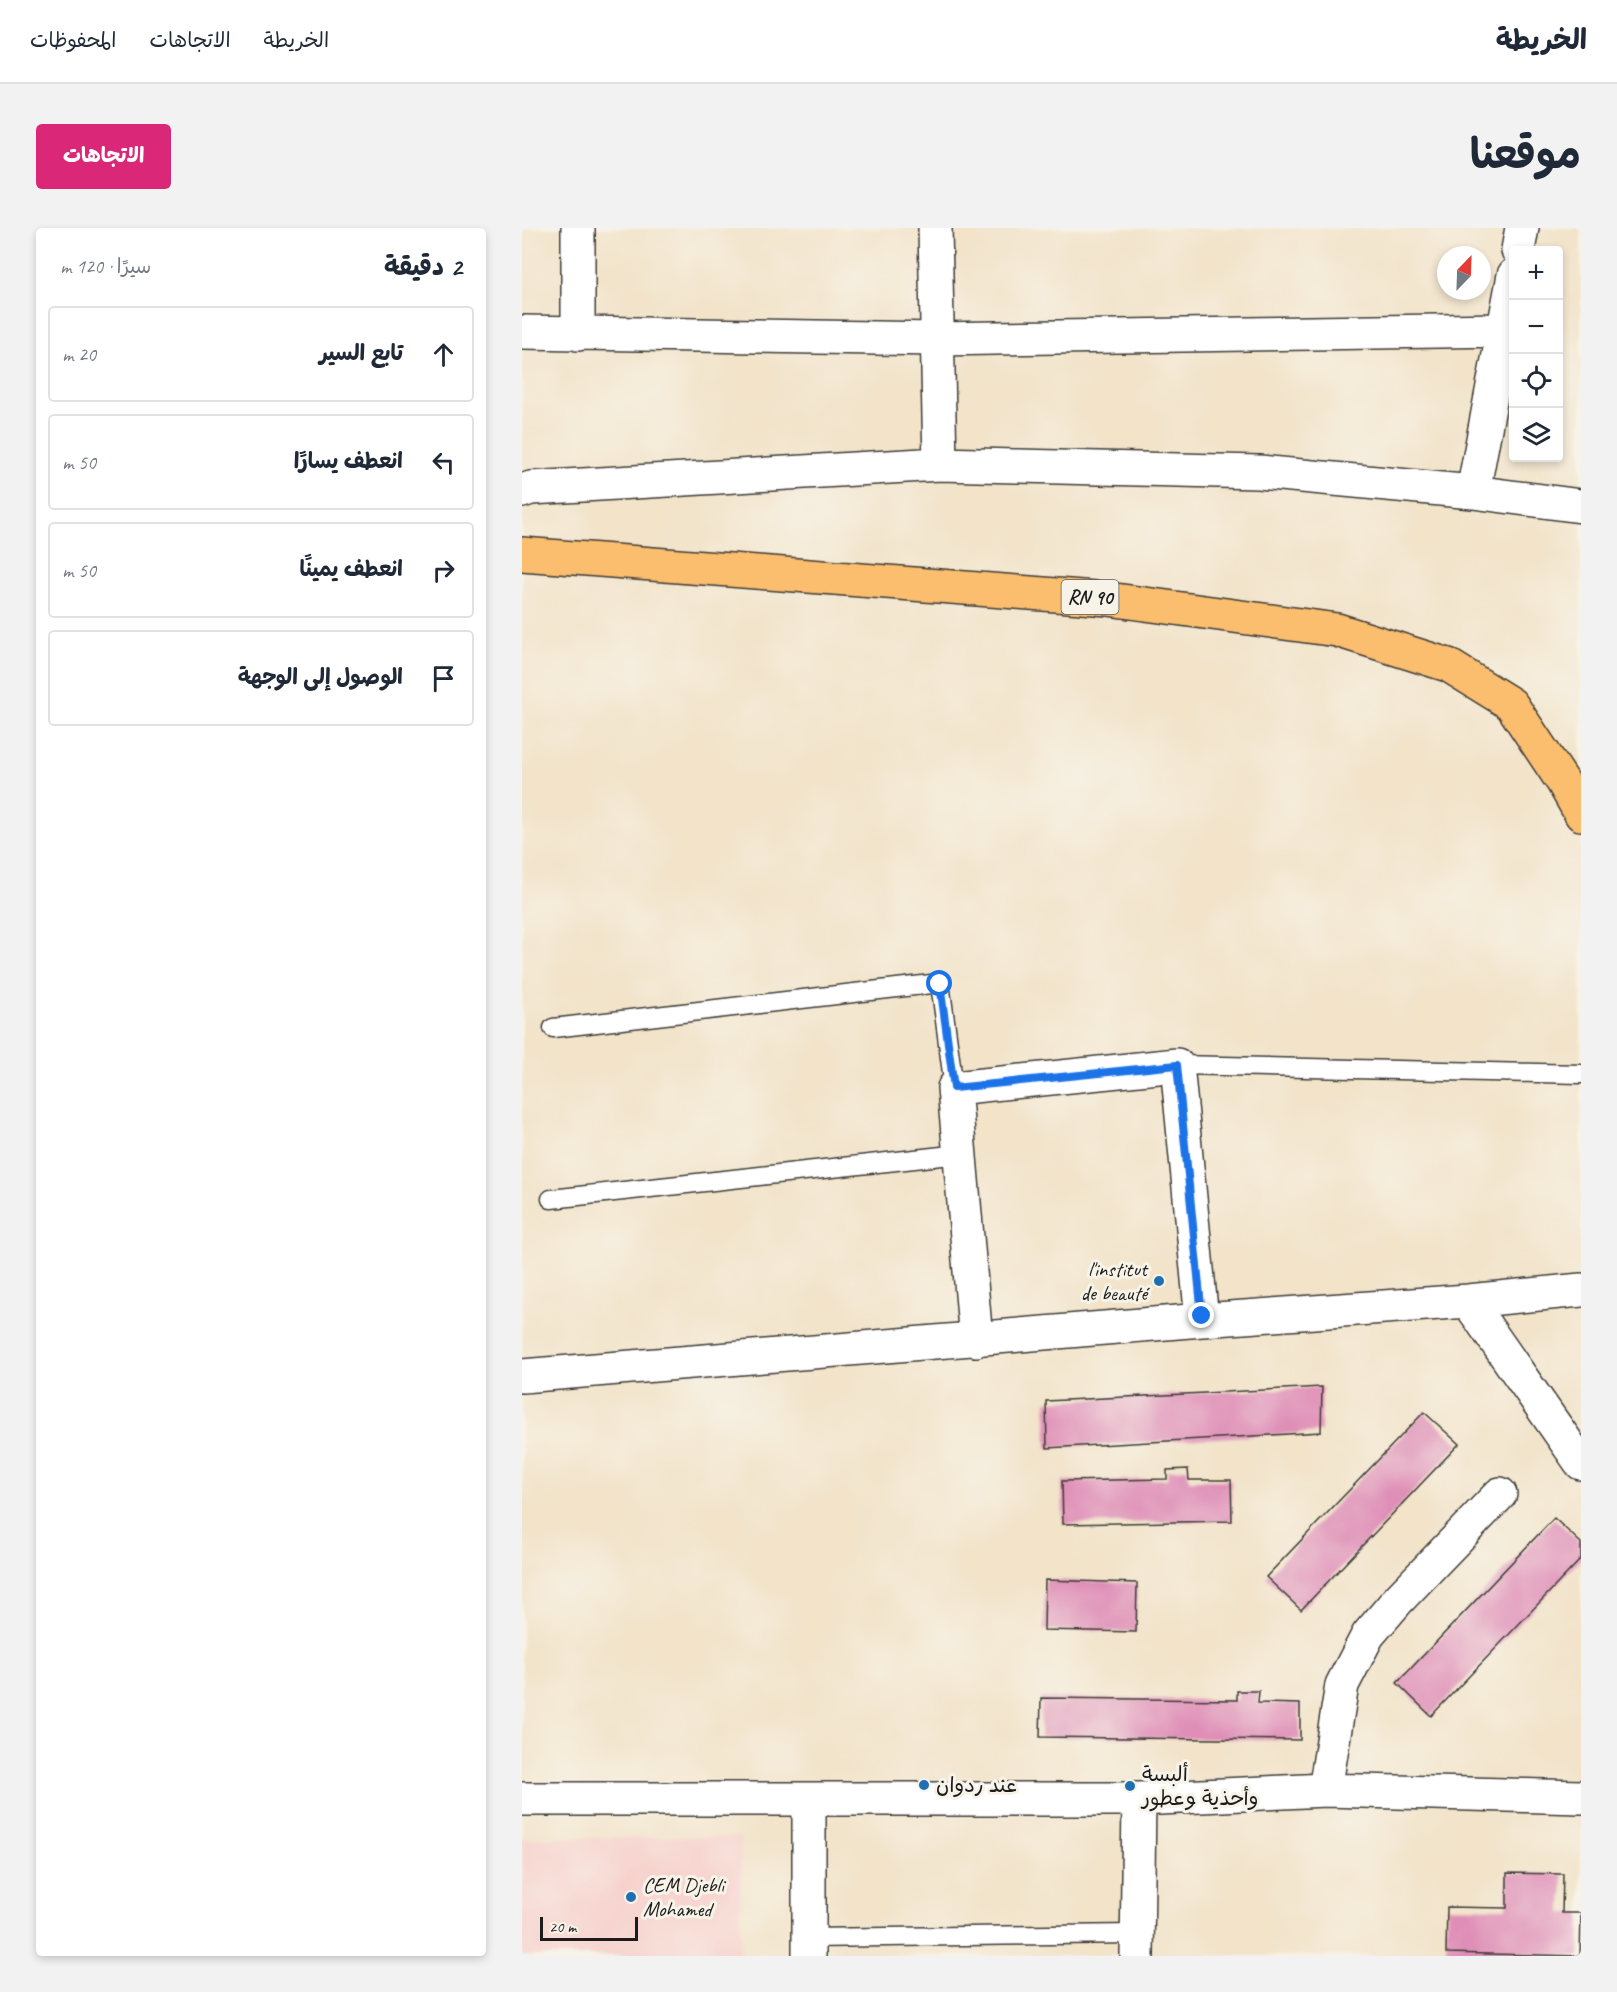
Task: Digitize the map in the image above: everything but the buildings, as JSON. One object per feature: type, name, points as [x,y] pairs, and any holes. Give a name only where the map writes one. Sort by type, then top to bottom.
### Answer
[{"type":"main road","name":"RN 90","points":[[522,554],[1108,599],[1337,630],[1448,665],[1511,704],[1563,782],[1581,814]]},
{"type":"street","points":[[578,228],[578,334]]},
{"type":"street","points":[[935,228],[940,464]]},
{"type":"street","points":[[1519,246],[1522,228]]},
{"type":"street","points":[[1473,492],[1509,300]]},
{"type":"street","points":[[522,332],[937,339],[1503,330]]},
{"type":"street","points":[[522,491],[531,488],[940,464],[1259,472],[1473,492],[1581,506]]},
{"type":"street","points":[[976,1340],[954,1088],[1177,1065],[1202,1320]]},
{"type":"street","points":[[522,1376],[1202,1320],[1468,1301],[1581,1290]]},
{"type":"street","points":[[1468,1301],[1581,1464]]},
{"type":"street","points":[[1325,1790],[1342,1685],[1368,1635],[1398,1600],[1500,1494]]},
{"type":"street","points":[[522,1799],[1139,1799],[1325,1790],[1581,1797]]},
{"type":"street","points":[[808,1947],[809,1799]]},
{"type":"street","points":[[1137,1945],[1139,1799]]},
{"type":"lane","points":[[553,1028],[940,984],[954,1088]]},
{"type":"lane","points":[[1177,1065],[1581,1074]]},
{"type":"lane","points":[[551,1199],[960,1154]]},
{"type":"lane","points":[[808,1947],[1137,1945]]},
{"type":"shaded area","name":"CEM Djebli Mohamed","points":[[741,1837],[740,1956],[522,1956],[522,1838]]},
{"type":"place","name":"l'institut de beauté","points":[[1159,1281]]},
{"type":"place","name":"عند ردوان","points":[[924,1785]]},
{"type":"place","name":"ألبسة وأحذية وعطور","points":[[1130,1786]]},
{"type":"place","name":"CEM Djebli Mohamed","points":[[631,1897]]},
{"type":"route","points":[[940,984],[954,1088],[1177,1065],[1202,1316]]}]
